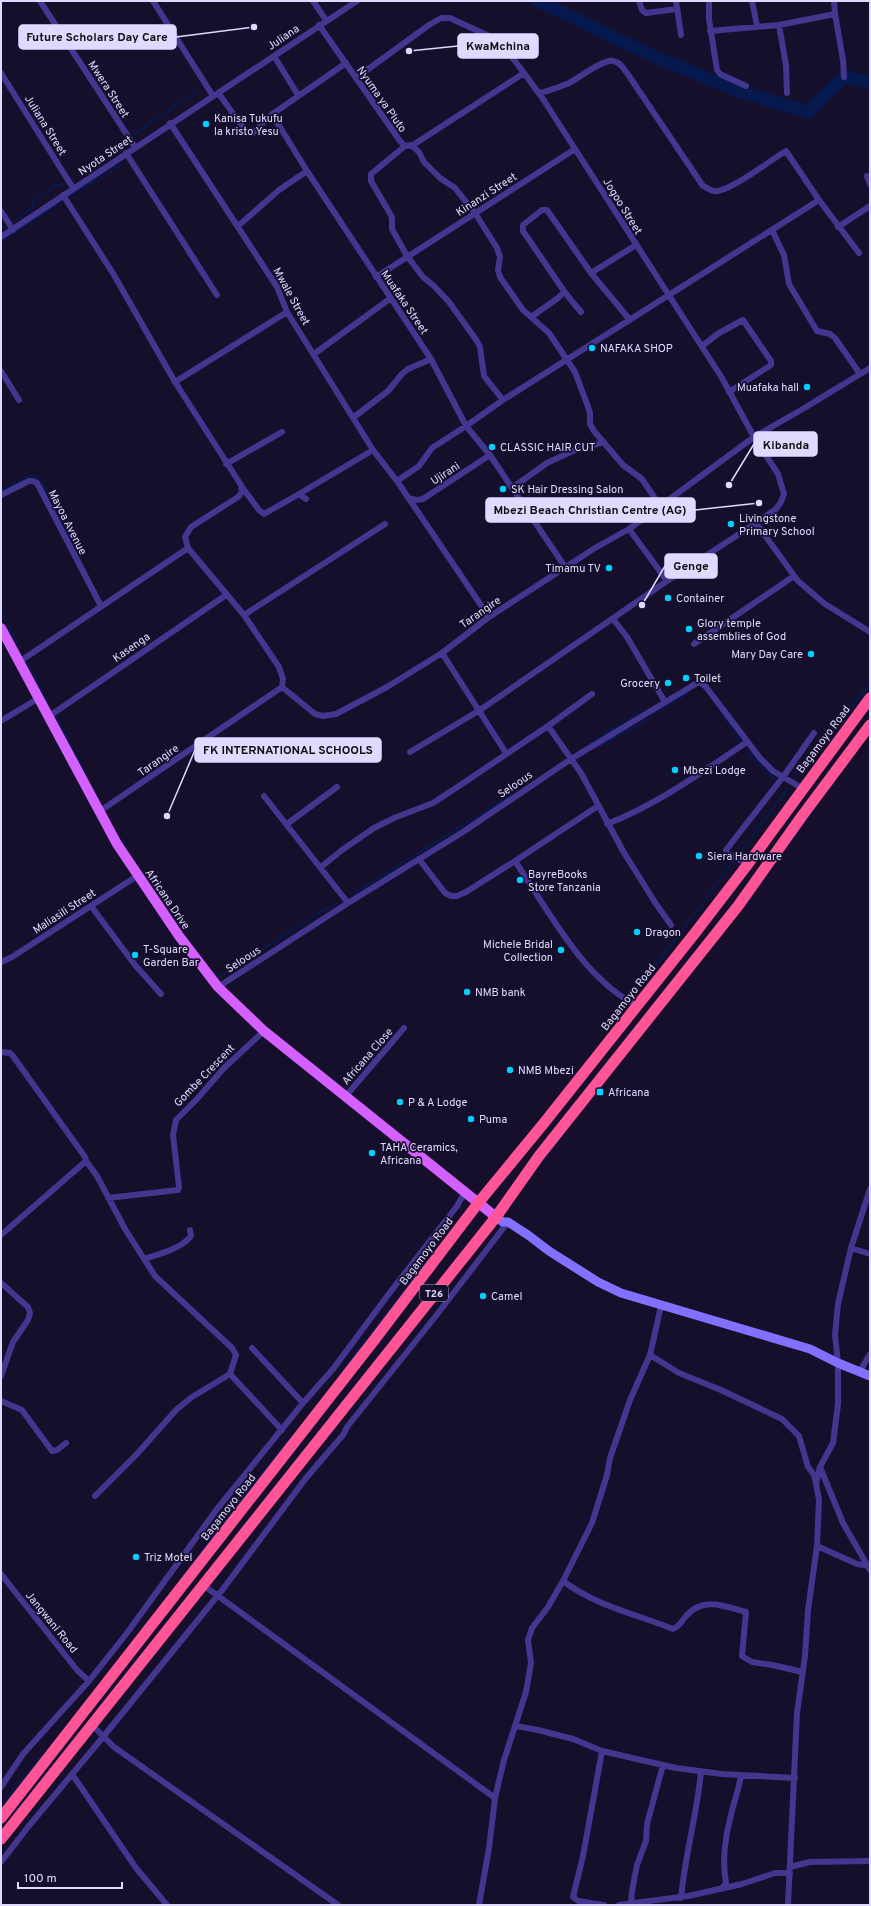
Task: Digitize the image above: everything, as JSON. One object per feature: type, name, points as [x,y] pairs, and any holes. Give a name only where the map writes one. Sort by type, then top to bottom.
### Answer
[{"type":"highway","name":"Bagamoyo Road","points":[[1,1818],[356,1363],[479,1202],[638,1006],[748,864],[802,788],[870,698]]},
{"type":"highway","name":"T26","points":[[1,1839],[496,1217],[539,1156],[738,906],[802,816],[870,725]]},
{"type":"main road","name":"Africana Drive","points":[[1,628],[117,844],[195,959],[218,987],[264,1031],[496,1217]]},
{"type":"street","name":"Mwera Street","points":[[40,1],[135,146]]},
{"type":"street","points":[[153,1],[247,133],[253,133],[271,115],[346,63]]},
{"type":"street","points":[[313,1],[326,20]]},
{"type":"street","name":"Juliana","points":[[218,94],[326,20],[357,1]]},
{"type":"street","points":[[639,1],[642,10],[646,13],[677,9]]},
{"type":"street","points":[[676,1],[681,35]]},
{"type":"street","points":[[709,1],[710,31],[717,70],[720,74],[746,86]]},
{"type":"street","points":[[752,1],[757,26]]},
{"type":"street","points":[[834,1],[843,60],[844,78]]},
{"type":"street","points":[[710,31],[779,25],[836,14]]},
{"type":"street","name":"Jogoo Street","points":[[356,78],[429,25],[441,18],[450,18],[492,37],[506,49],[539,93],[702,346],[754,437],[778,474],[784,494],[776,509],[756,523],[667,581],[480,710],[410,752]]},
{"type":"street","name":"Nyuma ya Pluto","points":[[319,25],[400,141],[408,146],[524,73]]},
{"type":"street","points":[[779,25],[786,65],[787,93]]},
{"type":"street","points":[[274,56],[298,95]]},
{"type":"street","points":[[539,93],[550,91],[570,82],[605,62],[614,61],[622,66],[627,73],[703,186],[714,192],[724,190],[786,150],[819,200],[859,253]]},
{"type":"street","name":"Juliana Street","points":[[1,73],[73,188]]},
{"type":"street","name":"Nyota Street","points":[[1,237],[135,146],[218,94]]},
{"type":"street","name":"Muafaka Street","points":[[271,115],[280,126],[307,171],[431,359],[466,426],[490,455],[565,567]]},
{"type":"street","name":"Mwale Street","points":[[170,123],[278,288],[287,312],[354,417],[373,450],[398,481],[489,617]]},
{"type":"street","points":[[502,400],[484,376],[480,347],[477,341],[449,302],[434,286],[422,277],[407,256],[392,229],[392,216],[370,177],[371,174],[408,146],[419,152],[424,162],[440,178],[455,188],[475,213],[497,248],[500,257],[498,270],[500,277],[523,310],[549,333],[567,359],[582,389],[583,396],[590,413],[590,424],[611,453],[619,459],[623,465],[642,479],[660,506]]},
{"type":"street","name":"Kinanzi Street","points":[[376,277],[575,149]]},
{"type":"street","points":[[126,153],[217,295]]},
{"type":"street","points":[[238,226],[279,190],[307,171]]},
{"type":"street","points":[[867,176],[870,184]]},
{"type":"street","points":[[63,195],[114,275],[175,382],[226,464],[259,510],[264,514],[373,450]]},
{"type":"street","points":[[398,481],[419,466],[432,448],[502,400],[819,200]]},
{"type":"street","points":[[838,226],[870,206]]},
{"type":"street","points":[[580,312],[576,310],[522,229],[525,223],[542,210],[545,209],[548,211],[591,273],[630,320]]},
{"type":"street","points":[[1,211],[13,230]]},
{"type":"street","points":[[772,230],[784,255],[789,284],[805,313],[817,331],[830,334],[835,338],[860,374]]},
{"type":"street","points":[[591,273],[636,245]]},
{"type":"street","points":[[531,317],[561,296],[564,292]]},
{"type":"street","points":[[314,354],[391,298]]},
{"type":"street","points":[[175,382],[287,312]]},
{"type":"street","points":[[702,346],[719,332],[743,320],[771,361],[771,365],[729,392]]},
{"type":"street","points":[[354,417],[388,391],[408,369],[431,359]]},
{"type":"street","name":"Tarangire","points":[[100,811],[282,687],[314,714],[330,716],[387,687],[442,653],[489,617],[565,567],[629,529],[754,437],[870,368]]},
{"type":"street","points":[[1,371],[19,400]]},
{"type":"street","points":[[226,464],[282,432]]},
{"type":"street","points":[[512,488],[547,463],[575,450],[604,442]]},
{"type":"street","name":"Ujirani","points":[[408,498],[416,500],[423,499],[490,455]]},
{"type":"street","name":"Mayoa Avenue","points":[[1,495],[29,481],[37,483],[101,606]]},
{"type":"street","points":[[241,485],[242,492],[238,497],[190,527],[186,537],[188,548],[244,615],[279,667],[283,679],[282,687]]},
{"type":"street","points":[[299,494],[306,499]]},
{"type":"street","points":[[756,523],[794,576],[807,590],[825,604],[870,632]]},
{"type":"street","points":[[244,615],[385,524]]},
{"type":"street","points":[[629,529],[667,581]]},
{"type":"street","points":[[19,662],[188,548]]},
{"type":"street","points":[[694,644],[794,576]]},
{"type":"street","name":"Kasenga","points":[[48,717],[226,594]]},
{"type":"street","points":[[613,619],[627,637],[665,702]]},
{"type":"street","points":[[442,653],[480,710],[506,753]]},
{"type":"street","name":"Seloous","points":[[218,987],[348,903],[463,832],[571,759],[697,683],[701,683],[760,758],[783,777],[802,788]]},
{"type":"street","points":[[320,867],[374,828],[433,802],[548,726],[592,694]]},
{"type":"street","points":[[1,721],[39,698]]},
{"type":"street","points":[[548,726],[587,784],[607,824],[656,904],[671,924]]},
{"type":"street","points":[[748,864],[728,854],[726,850],[783,777],[814,733]]},
{"type":"street","points":[[607,824],[653,802],[689,781],[747,742]]},
{"type":"street","points":[[287,824],[337,787]]},
{"type":"street","points":[[264,796],[348,903]]},
{"type":"street","points":[[419,859],[445,893],[451,896],[458,896],[515,861],[598,806]]},
{"type":"street","points":[[515,861],[586,965],[617,994],[638,1006]]},
{"type":"street","name":"Maliasili Street","points":[[1,962],[12,957],[138,876]]},
{"type":"street","points":[[91,906],[134,965],[161,994]]},
{"type":"street","name":"Africana Close","points":[[345,1097],[404,1028]]},
{"type":"street","name":"Gombe Crescent","points":[[108,1198],[178,1190],[179,1187],[173,1135],[176,1120],[224,1068],[264,1031]]},
{"type":"street","points":[[1,1052],[10,1053],[13,1056],[73,1138],[86,1158],[86,1161],[97,1176],[125,1229],[155,1276],[232,1348],[236,1355],[230,1374],[192,1397],[177,1409],[95,1496]]},
{"type":"street","points":[[1,1235],[86,1161]]},
{"type":"street","points":[[816,1484],[820,1467],[833,1443],[838,1404],[838,1363],[835,1335],[836,1319],[851,1248],[870,1189]]},
{"type":"street","points":[[1,1787],[23,1754],[89,1681],[156,1595],[217,1509],[303,1403],[333,1369],[454,1210],[465,1192]]},
{"type":"street","points":[[496,1217],[503,1222],[508,1222],[549,1251],[598,1282],[621,1293],[810,1349],[838,1363],[870,1376]]},
{"type":"street","points":[[1,1862],[217,1596],[306,1478],[340,1440],[347,1427],[435,1317],[508,1222]]},
{"type":"street","points":[[144,1259],[164,1252],[186,1241],[191,1236],[190,1230]]},
{"type":"street","points":[[851,1248],[870,1254]]},
{"type":"street","points":[[1,1283],[30,1310],[28,1320],[13,1342],[1,1376]]},
{"type":"street","points":[[479,1905],[492,1830],[495,1798],[504,1760],[516,1726],[529,1675],[531,1662],[528,1640],[532,1628],[548,1607],[563,1581],[592,1523],[607,1475],[610,1458],[630,1400],[650,1355],[661,1306]]},
{"type":"street","points":[[252,1348],[303,1403]]},
{"type":"street","points":[[860,1371],[870,1354]]},
{"type":"street","points":[[650,1355],[679,1373],[721,1390],[782,1419],[799,1436],[808,1467],[814,1475],[819,1500],[817,1546],[809,1603],[798,1713],[788,1905]]},
{"type":"street","points":[[230,1374],[282,1430]]},
{"type":"street","points":[[1,1401],[22,1410],[52,1451],[57,1450],[66,1443]]},
{"type":"street","points":[[820,1467],[846,1528],[870,1567]]},
{"type":"street","points":[[817,1546],[857,1564],[870,1567]]},
{"type":"street","name":"Jangwani Road","points":[[1,1574],[72,1664],[89,1681]]},
{"type":"street","points":[[563,1581],[606,1605],[673,1629],[678,1626],[692,1609],[703,1604],[719,1604],[746,1612],[742,1656],[752,1662],[803,1672]]},
{"type":"street","points":[[203,1585],[495,1798]]},
{"type":"street","points":[[91,1724],[103,1737],[132,1760],[338,1905]]},
{"type":"street","points":[[516,1726],[573,1739],[602,1751],[663,1765],[701,1772],[794,1778]]},
{"type":"street","points":[[602,1751],[583,1856],[573,1897],[578,1901],[604,1905]]},
{"type":"street","points":[[631,1904],[637,1865],[646,1841],[647,1824],[663,1765]]},
{"type":"street","points":[[681,1898],[683,1872],[697,1804],[701,1772]]},
{"type":"street","points":[[72,1774],[136,1868],[167,1905]]},
{"type":"street","points":[[722,1888],[726,1883],[723,1868],[729,1824],[739,1789],[741,1775]]},
{"type":"street","points":[[619,1905],[681,1898],[742,1884],[775,1873],[790,1870],[810,1862],[870,1862]]},
{"type":"waterway","points":[[538,1],[653,56],[738,91],[808,112],[844,77],[870,82]]},
{"type":"waterway","points":[[133,135],[198,90]]},
{"type":"waterway","points":[[78,175],[125,141]]},
{"type":"waterway","points":[[69,196],[123,164]]},
{"type":"waterway","points":[[13,222],[33,207],[34,200],[55,185],[64,184]]},
{"type":"waterway","points":[[1,242],[62,201]]},
{"type":"waterway","points":[[1,229],[5,227]]},
{"type":"waterway","points":[[1,491],[22,479],[33,475],[40,478],[82,564]]},
{"type":"waterway","points":[[1,611],[20,647]]},
{"type":"waterway","points":[[28,662],[47,701]]},
{"type":"waterway","points":[[794,777],[870,684]]},
{"type":"waterway","points":[[595,748],[640,724],[687,693]]},
{"type":"waterway","points":[[581,750],[642,710]]},
{"type":"waterway","points":[[720,710],[742,744]]},
{"type":"waterway","points":[[56,717],[85,773]]},
{"type":"waterway","points":[[747,751],[774,779]]},
{"type":"waterway","points":[[635,990],[670,947],[788,788]]},
{"type":"waterway","points":[[354,893],[512,795]]},
{"type":"waterway","points":[[790,842],[815,808]]},
{"type":"waterway","points":[[118,836],[124,846]]},
{"type":"waterway","points":[[216,977],[222,975],[322,911],[336,904]]},
{"type":"waterway","points":[[541,1163],[565,1132]]},
{"type":"waterway","points":[[371,1334],[425,1264]]},
{"type":"waterway","points":[[347,1365],[366,1339]]},
{"type":"waterway","points":[[180,1580],[238,1503],[291,1438]]},
{"type":"waterway","points":[[1,1807],[29,1770],[47,1751]]},
{"type":"place","name":"Future Scholars Day Care","points":[[254,27]]},
{"type":"place","name":"KwaMchina","points":[[409,51]]},
{"type":"place","name":"Kanisa Tukufu la kristo Yesu","points":[[206,124]]},
{"type":"place","name":"NAFAKA SHOP","points":[[592,348]]},
{"type":"place","name":"Muafaka hall","points":[[807,387]]},
{"type":"place","name":"CLASSIC HAIR CUT","points":[[492,447]]},
{"type":"place","name":"Kibanda","points":[[729,485]]},
{"type":"place","name":"SK Hair Dressing Salon","points":[[503,489]]},
{"type":"place","name":"Mbezi Beach Christian Centre (AG)","points":[[759,503]]},
{"type":"place","name":"Livingstone Primary School","points":[[731,524]]},
{"type":"place","name":"Timamu TV","points":[[609,568]]},
{"type":"place","name":"Container","points":[[668,598]]},
{"type":"place","name":"Genge","points":[[642,605]]},
{"type":"place","name":"Glory temple assemblies of God","points":[[689,629]]},
{"type":"place","name":"Mary Day Care","points":[[811,654]]},
{"type":"place","name":"Toilet","points":[[686,678]]},
{"type":"place","name":"Grocery","points":[[668,683]]},
{"type":"place","name":"Mbezi Lodge","points":[[675,770]]},
{"type":"place","name":"FK INTERNATIONAL SCHOOLS","points":[[167,816]]},
{"type":"place","name":"Siera Hardware","points":[[699,856]]},
{"type":"place","name":"BayreBooks Store Tanzania","points":[[520,880]]},
{"type":"place","name":"Dragon","points":[[637,932]]},
{"type":"place","name":"Michele Bridal Collection","points":[[561,950]]},
{"type":"place","name":"T-Square Garden Bar","points":[[135,955]]},
{"type":"place","name":"NMB bank","points":[[467,992]]},
{"type":"place","name":"NMB Mbezi","points":[[510,1070]]},
{"type":"place","name":"Africana","points":[[600,1092]]},
{"type":"place","name":"P & A Lodge","points":[[400,1102]]},
{"type":"place","name":"Puma","points":[[471,1119]]},
{"type":"place","name":"TAHA Ceramics, Africana","points":[[372,1153]]},
{"type":"place","name":"Camel","points":[[483,1296]]},
{"type":"place","name":"Triz Motel","points":[[136,1557]]}]
